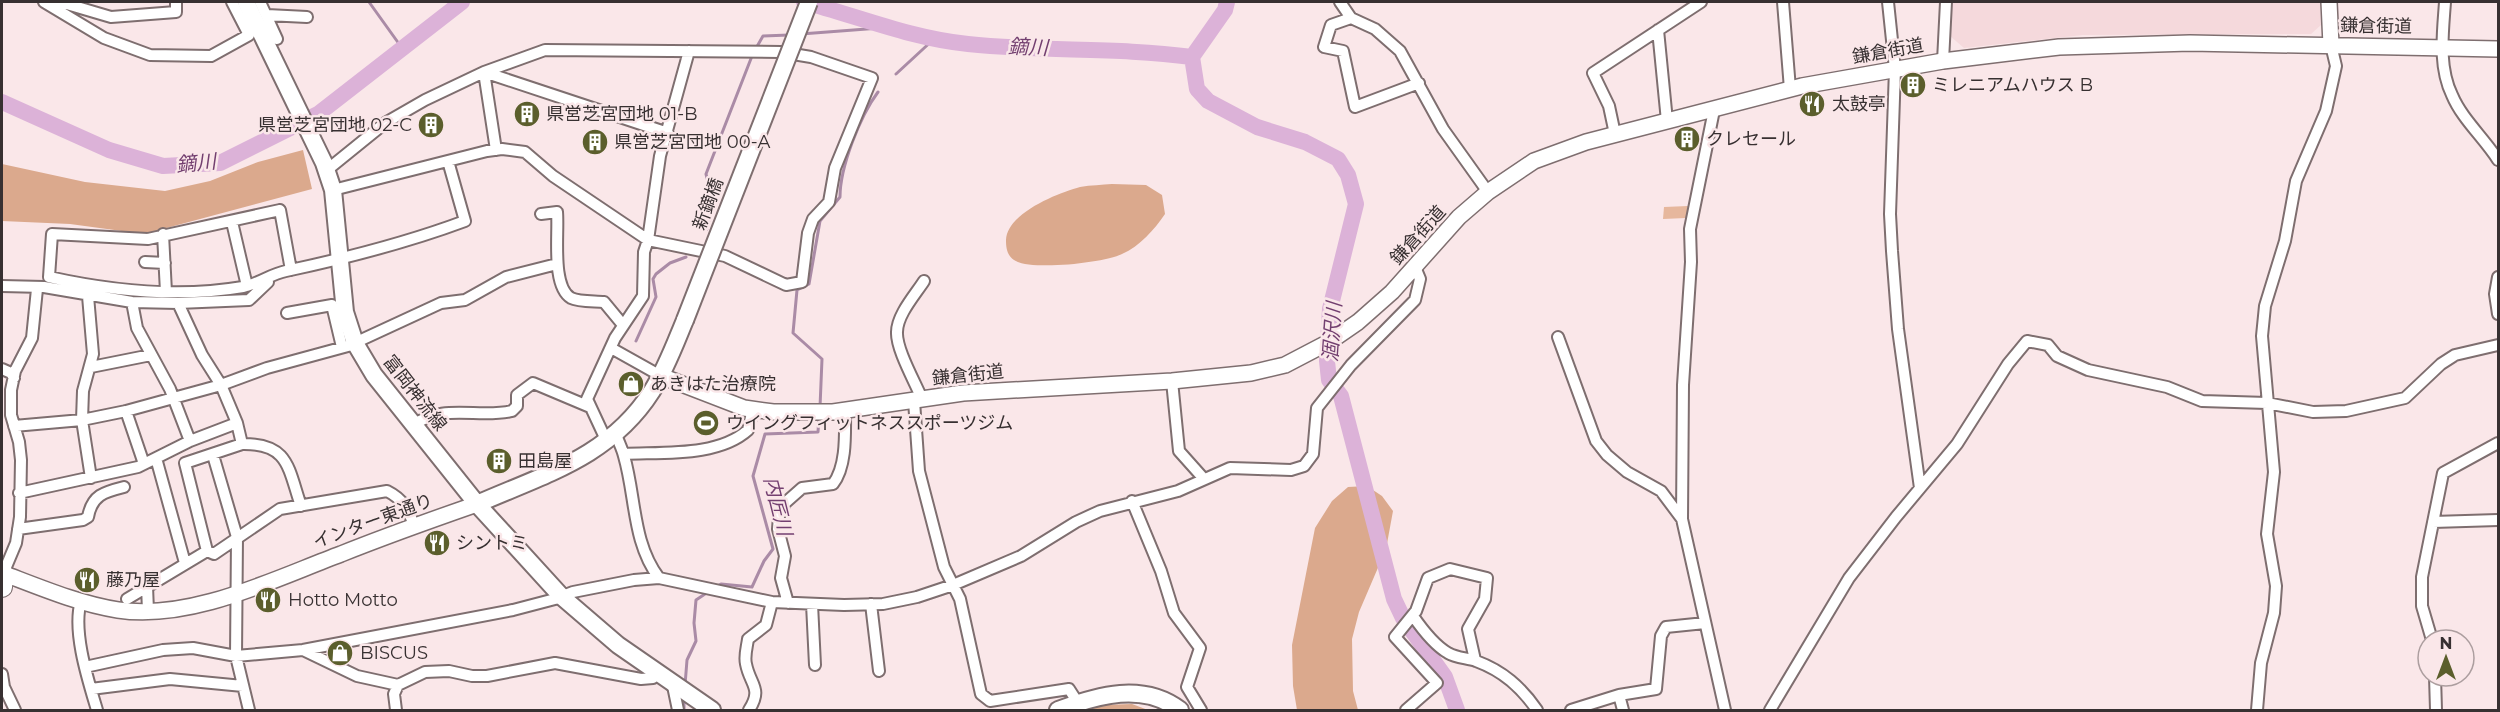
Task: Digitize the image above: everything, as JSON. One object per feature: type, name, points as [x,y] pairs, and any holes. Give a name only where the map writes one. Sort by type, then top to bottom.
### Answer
[{"type":"main road","name":"富岡神流線","points":[[246,2],[261,19],[325,166],[333,190],[342,259],[348,345],[477,504],[561,596],[657,674],[712,711]]},
{"type":"main road","name":"新鏑橋","points":[[685,320],[759,125],[809,2]]},
{"type":"main road","name":"インター東通り","points":[[477,504],[567,465],[612,438],[644,404],[661,376],[685,320]]},
{"type":"main road","points":[[1058,711],[1078,703],[1123,693],[1156,697],[1180,711]]},
{"type":"street","points":[[44,2],[104,38],[150,55],[212,56],[249,35],[232,2]]},
{"type":"street","points":[[60,2],[111,17],[176,12],[176,2]]},
{"type":"street","points":[[156,2],[157,14]]},
{"type":"street","points":[[260,2],[261,19],[277,39]]},
{"type":"street","points":[[1340,2],[1352,18],[1389,39],[1400,51],[1443,129],[1488,192]]},
{"type":"street","points":[[1615,134],[1609,106],[1593,73],[1701,2]]},
{"type":"street","points":[[1783,2],[1790,89]]},
{"type":"street","points":[[1888,2],[1895,69],[1890,214],[1892,251],[1898,329],[1920,488]]},
{"type":"street","points":[[1943,61],[1946,2]]},
{"type":"street","points":[[2257,711],[2261,663],[2274,613],[2276,586],[2267,534],[2274,472],[2262,336],[2265,306],[2285,241],[2296,181],[2326,111],[2336,66],[2331,45],[2329,2]]},
{"type":"street","points":[[2445,2],[2442,46],[2451,95],[2499,160]]},
{"type":"street","points":[[261,19],[307,17]]},
{"type":"street","points":[[1352,18],[1332,25],[1324,47],[1343,51],[1355,107],[1419,83]]},
{"type":"street","points":[[1658,30],[1667,122]]},
{"type":"street","name":"鎌倉街道","points":[[661,376],[753,409],[773,412],[845,410],[963,393],[1172,381],[1251,373],[1285,364],[1329,342],[1358,322],[1415,267],[1459,217],[1488,192],[1534,161],[1566,147],[1615,134],[1790,89],[1895,69],[1943,61],[2097,44],[2442,46],[2499,49]]},
{"type":"street","points":[[325,166],[385,123],[425,100],[484,72],[545,51],[558,49],[781,52],[811,57],[872,78],[835,168],[829,202],[813,219],[808,233],[802,282],[786,285],[725,256],[648,240],[553,176],[525,152],[496,150],[333,190]]},
{"type":"street","points":[[659,578],[650,566],[637,531],[624,454],[590,407],[587,399],[623,325],[643,296],[644,252],[648,240],[660,156],[689,51]]},
{"type":"street","points":[[484,72],[668,133]]},
{"type":"street","points":[[484,72],[496,150]]},
{"type":"street","points":[[1714,110],[1689,229],[1691,262],[1683,385],[1682,519],[1725,711]]},
{"type":"street","points":[[291,270],[280,210],[148,239],[52,234],[49,277],[132,291],[166,292],[247,286],[271,274],[291,270],[342,259],[406,242],[465,221],[448,161]]},
{"type":"street","points":[[541,214],[557,212],[560,235],[556,264],[563,290],[572,299],[604,302],[623,325]]},
{"type":"street","points":[[232,222],[247,286]]},
{"type":"street","points":[[163,234],[166,292]]},
{"type":"street","points":[[145,262],[165,263]]},
{"type":"street","points":[[14,426],[82,420],[126,411],[220,385],[267,368],[348,345],[441,303],[465,300],[506,277],[556,264]]},
{"type":"street","points":[[85,667],[163,650],[193,648],[236,656],[303,650],[513,610],[634,579],[659,578],[772,602],[871,604],[917,597],[953,585],[1021,556],[1076,522],[1132,501],[1178,491],[1230,468],[1291,470],[1304,466],[1313,453],[1317,408],[1351,365],[1415,300],[1420,279],[1415,267]]},
{"type":"street","points":[[2499,277],[2494,294],[2499,314]]},
{"type":"street","points":[[924,281],[900,320],[897,331],[898,342],[918,400],[919,471],[944,567],[960,599],[981,694],[990,701],[1069,688],[1078,703]]},
{"type":"street","points":[[2,286],[38,289],[44,287],[132,302],[178,303],[249,300],[268,282]]},
{"type":"street","points":[[2,578],[16,543],[18,529],[21,460],[11,415],[14,378],[32,338],[38,289]]},
{"type":"street","points":[[88,296],[94,339],[91,367],[83,391],[82,420],[98,494]]},
{"type":"street","points":[[132,302],[137,328],[174,398],[190,441]]},
{"type":"street","points":[[178,303],[202,355],[220,385],[237,423],[242,444]]},
{"type":"street","points":[[287,313],[332,305],[348,345]]},
{"type":"street","points":[[1558,337],[1596,441],[1607,455],[1627,472],[1661,491],[1682,519]]},
{"type":"street","points":[[1770,711],[1849,578],[1962,438],[2008,364],[2027,340],[2048,345],[2057,356],[2088,370],[2167,387],[2202,401],[2267,403],[2313,412],[2346,411],[2405,398],[2441,364],[2455,355],[2499,345]]},
{"type":"street","points":[[611,348],[661,376]]},
{"type":"street","points":[[91,367],[151,355]]},
{"type":"street","points":[[2,369],[11,373],[14,378]]},
{"type":"street","points":[[1172,381],[1179,451],[1203,480]]},
{"type":"street","points":[[414,425],[421,419],[445,414],[512,411],[517,406],[517,395],[533,383],[590,407]]},
{"type":"street","points":[[624,454],[706,448],[729,442],[748,430],[753,409]]},
{"type":"street","points":[[788,603],[781,578],[785,556],[778,529],[779,516],[793,493],[802,488],[833,484],[839,477],[845,437],[845,410]]},
{"type":"street","points":[[126,411],[144,464]]},
{"type":"street","points":[[19,493],[144,464],[190,441],[237,423]]},
{"type":"street","points":[[2428,628],[2422,606],[2422,577],[2443,473],[2499,443]]},
{"type":"street","points":[[301,506],[285,460],[263,444],[242,444],[185,463],[207,551],[213,554],[280,509],[301,506],[387,491],[397,496],[409,510],[414,525]]},
{"type":"street","points":[[213,455],[237,537],[236,656],[249,711]]},
{"type":"street","points":[[156,458],[185,563]]},
{"type":"street","points":[[18,529],[83,520],[88,517],[91,504],[98,494],[124,487]]},
{"type":"street","points":[[1132,501],[1161,571],[1174,614],[1200,648],[1187,687],[1201,711]]},
{"type":"street","name":"インター東通り","points":[[2,578],[119,610],[148,611],[186,608],[238,593],[414,525],[477,504]]},
{"type":"street","points":[[2433,522],[2499,520]]},
{"type":"street","points":[[127,598],[207,551]]},
{"type":"street","points":[[1406,711],[1437,683],[1395,637],[1413,616],[1428,578],[1450,569],[1487,578],[1485,598],[1468,629],[1475,660]]},
{"type":"street","points":[[147,586],[148,611]]},
{"type":"street","points":[[81,601],[78,613],[85,667],[96,710]]},
{"type":"street","points":[[749,711],[756,700],[756,686],[745,662],[748,639],[766,625],[772,602]]},
{"type":"street","points":[[812,604],[815,665]]},
{"type":"street","points":[[871,604],[879,671]]},
{"type":"street","points":[[1413,616],[1422,630],[1449,654],[1475,660],[1498,671],[1523,689],[1537,711]]},
{"type":"street","points":[[1571,711],[1619,695],[1656,689],[1661,636],[1666,627],[1705,623]]},
{"type":"street","points":[[303,650],[357,676],[399,685]]},
{"type":"street","points":[[396,711],[394,694],[399,685],[424,672],[449,671],[472,676],[487,676],[555,663],[641,679],[653,678],[657,674]]},
{"type":"street","points":[[2,674],[4,687],[15,711]]},
{"type":"street","points":[[91,689],[170,679],[243,686]]},
{"type":"street","points":[[673,686],[678,711]]},
{"type":"street","points":[[2435,688],[2436,711]]},
{"type":"street","points":[[1619,695],[1623,711]]},
{"type":"shaded area","points":[[1953,2],[2320,2],[2321,25],[2311,34],[2083,35],[1964,48],[1950,36]]},
{"type":"shaded area","points":[[303,150],[312,189],[144,234],[70,224],[2,221],[2,164],[85,182],[165,191],[210,181],[258,162]]},
{"type":"shaded area","points":[[1146,185],[1162,195],[1165,214],[1135,247],[1113,257],[1067,264],[1035,265],[1022,263],[1010,256],[1006,243],[1009,230],[1024,213],[1047,199],[1071,190],[1084,186]]},
{"type":"shaded area","points":[[1688,206],[1686,218],[1663,219],[1664,207]]},
{"type":"shaded area","points":[[1367,486],[1382,496],[1393,511],[1386,549],[1359,612],[1352,639],[1353,691],[1358,710],[1297,710],[1293,686],[1292,645],[1315,528],[1332,501],[1348,487]]},
{"type":"shaded area","points":[[1132,704],[1148,710],[1077,710],[1103,705]]},
{"type":"waterway","points":[[369,2],[402,48]]},
{"type":"waterway","name":"鏑川","points":[[2,102],[109,150],[163,166],[220,163],[318,114],[462,2]]},
{"type":"waterway","name":"鏑川","points":[[804,2],[906,32],[968,44],[1192,57]]},
{"type":"waterway","name":"鏑川","points":[[1192,57],[1225,10],[1227,2]]},
{"type":"waterway","points":[[801,34],[893,27]]},
{"type":"waterway","points":[[755,50],[763,36],[789,35]]},
{"type":"waterway","name":"内匠川","points":[[896,74],[935,38]]},
{"type":"waterway","points":[[707,229],[713,201],[706,174],[752,56]]},
{"type":"waterway","name":"涸沢川","points":[[1192,57],[1197,89],[1208,101],[1257,127],[1305,142],[1338,159],[1348,175],[1356,204],[1330,309],[1327,361],[1329,380],[1341,396],[1394,599],[1403,618],[1445,677],[1457,710]]},
{"type":"waterway","name":"内匠川","points":[[820,407],[822,359],[793,333],[797,290],[809,284],[820,221],[840,197],[843,171],[852,142],[864,114],[878,92]]},
{"type":"waterway","points":[[636,341],[656,297],[653,279],[670,263],[686,257]]},
{"type":"waterway","name":"内匠川","points":[[716,587],[721,584],[752,587],[764,561],[773,549],[753,476],[765,434],[818,432],[819,416]]},
{"type":"waterway","name":"内匠川","points":[[685,685],[687,660],[696,641],[694,623],[696,600],[708,592]]},
{"type":"waterway","name":"内匠川","points":[[684,697],[684,710]]},
{"type":"place","name":"ミレニアムハウス B","points":[[1913,85]]},
{"type":"place","name":"太鼓亭","points":[[1812,104]]},
{"type":"place","name":"県営芝宮団地 01-B","points":[[527,114]]},
{"type":"place","name":"県営芝宮団地 02-C","points":[[431,125]]},
{"type":"place","name":"クレセール","points":[[1687,139]]},
{"type":"place","name":"県営芝宮団地 00-A","points":[[595,142]]},
{"type":"place","name":"あきはた治療院","points":[[631,384]]},
{"type":"place","name":"ウイングフィットネススポーツジム","points":[[706,423]]},
{"type":"place","name":"田島屋","points":[[499,461]]},
{"type":"place","name":"シントミ","points":[[437,543]]},
{"type":"place","name":"藤乃屋","points":[[87,580]]},
{"type":"place","name":"Hotto Motto","points":[[268,600]]},
{"type":"place","name":"BISCUS","points":[[340,653]]}]
